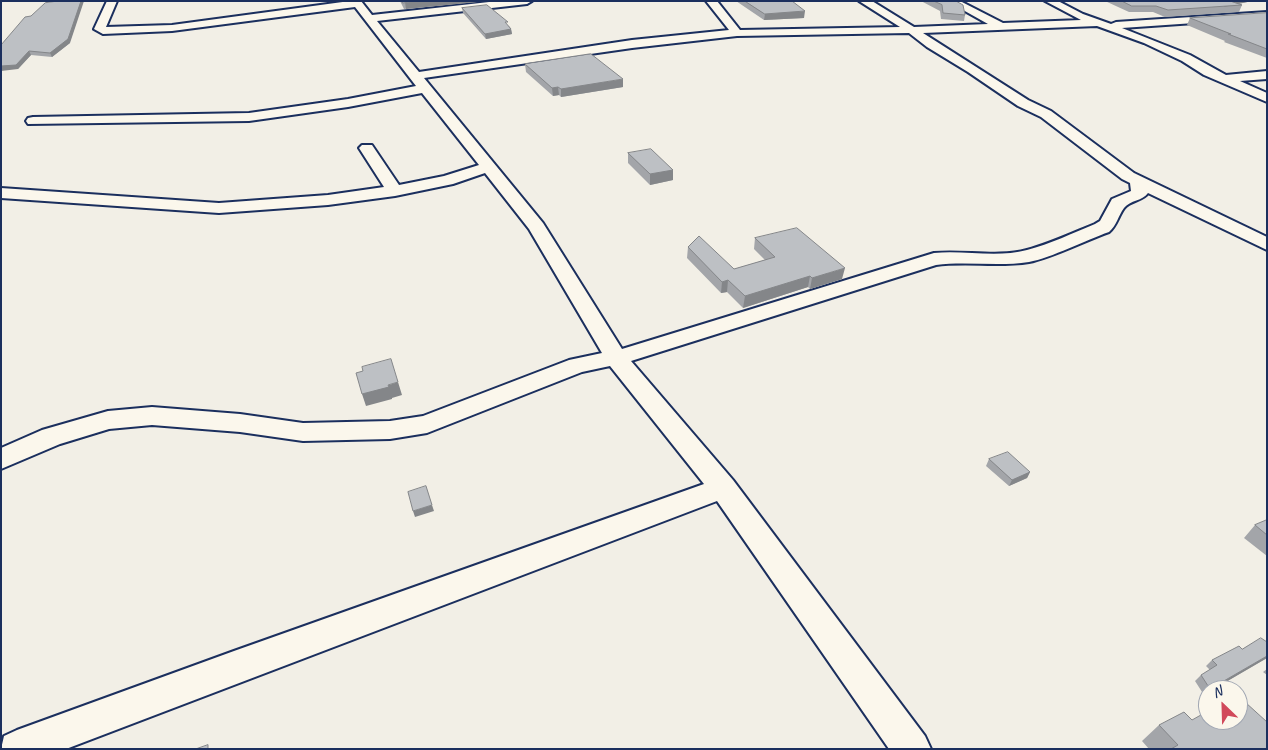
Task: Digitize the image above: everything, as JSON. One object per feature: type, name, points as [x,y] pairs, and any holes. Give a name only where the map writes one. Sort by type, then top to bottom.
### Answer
[{"type":"street","points":[[112,1],[100,29],[103,31],[186,26],[360,8],[527,1]]},
{"type":"street","points":[[711,1],[737,33]]},
{"type":"street","points":[[864,1],[912,30],[931,45],[972,69],[1023,103],[1039,110],[1064,126],[1120,171],[1138,182],[1267,244]]},
{"type":"street","points":[[952,1],[1001,26]]},
{"type":"street","points":[[1050,1],[1178,54],[1224,79],[1267,98]]},
{"type":"street","points":[[360,8],[537,227],[616,358],[723,488],[912,749]]},
{"type":"street","points":[[33,121],[244,118],[348,103],[420,82],[632,44],[737,33],[1103,24],[1267,15]]},
{"type":"street","points":[[1224,79],[1267,75]]},
{"type":"street","points":[[367,148],[395,190]]},
{"type":"street","points":[[1,193],[220,208],[328,200],[395,190],[447,180],[489,167]]},
{"type":"street","points":[[1,459],[51,437],[108,420],[152,416],[240,423],[303,432],[390,430],[427,424],[479,406],[577,365],[616,358],[934,259],[951,257],[992,259],[1032,256],[1102,228],[1107,224],[1118,203],[1140,193],[1138,182]]},
{"type":"street","points":[[17,749],[723,488]]},
{"type":"building","points":[[81,1],[68,39],[50,53],[29,51],[16,65],[1,66],[1,45],[25,17],[31,16],[45,3]]},
{"type":"building","points":[[745,1],[792,1],[805,11],[765,14]]},
{"type":"building","points":[[934,1],[956,1],[963,5],[965,15],[943,13],[942,5]]},
{"type":"building","points":[[1122,1],[1230,1],[1242,5],[1168,10],[1156,6],[1132,6]]},
{"type":"building","points":[[487,5],[508,22],[505,22],[511,29],[485,34],[462,8]]},
{"type":"building","points":[[1267,13],[1267,49],[1190,18]]},
{"type":"building","points":[[591,54],[623,79],[561,89],[558,87],[552,88],[525,64]]},
{"type":"building","points":[[651,149],[673,170],[650,174],[628,153]]},
{"type":"building","points":[[797,228],[845,268],[812,278],[810,276],[745,296],[728,280],[722,282],[688,247],[699,236],[734,269],[775,257],[755,238]]},
{"type":"building","points":[[391,359],[398,382],[388,385],[389,387],[362,394],[356,373],[363,371],[362,367]]},
{"type":"building","points":[[1008,452],[1030,472],[1012,480],[989,459]]},
{"type":"building","points":[[426,486],[432,505],[413,511],[408,492]]},
{"type":"building","points":[[1267,520],[1267,535],[1255,525]]},
{"type":"building","points":[[1261,638],[1267,642],[1267,656],[1226,680],[1204,680],[1201,675],[1217,665],[1212,660],[1239,646],[1242,649]]},
{"type":"building","points":[[1248,705],[1267,722],[1267,749],[1171,749],[1178,745],[1159,725],[1184,712],[1192,720],[1198,717],[1198,730],[1248,730]]},
{"type":"building","points":[[208,745],[208,749],[196,749]]}]
